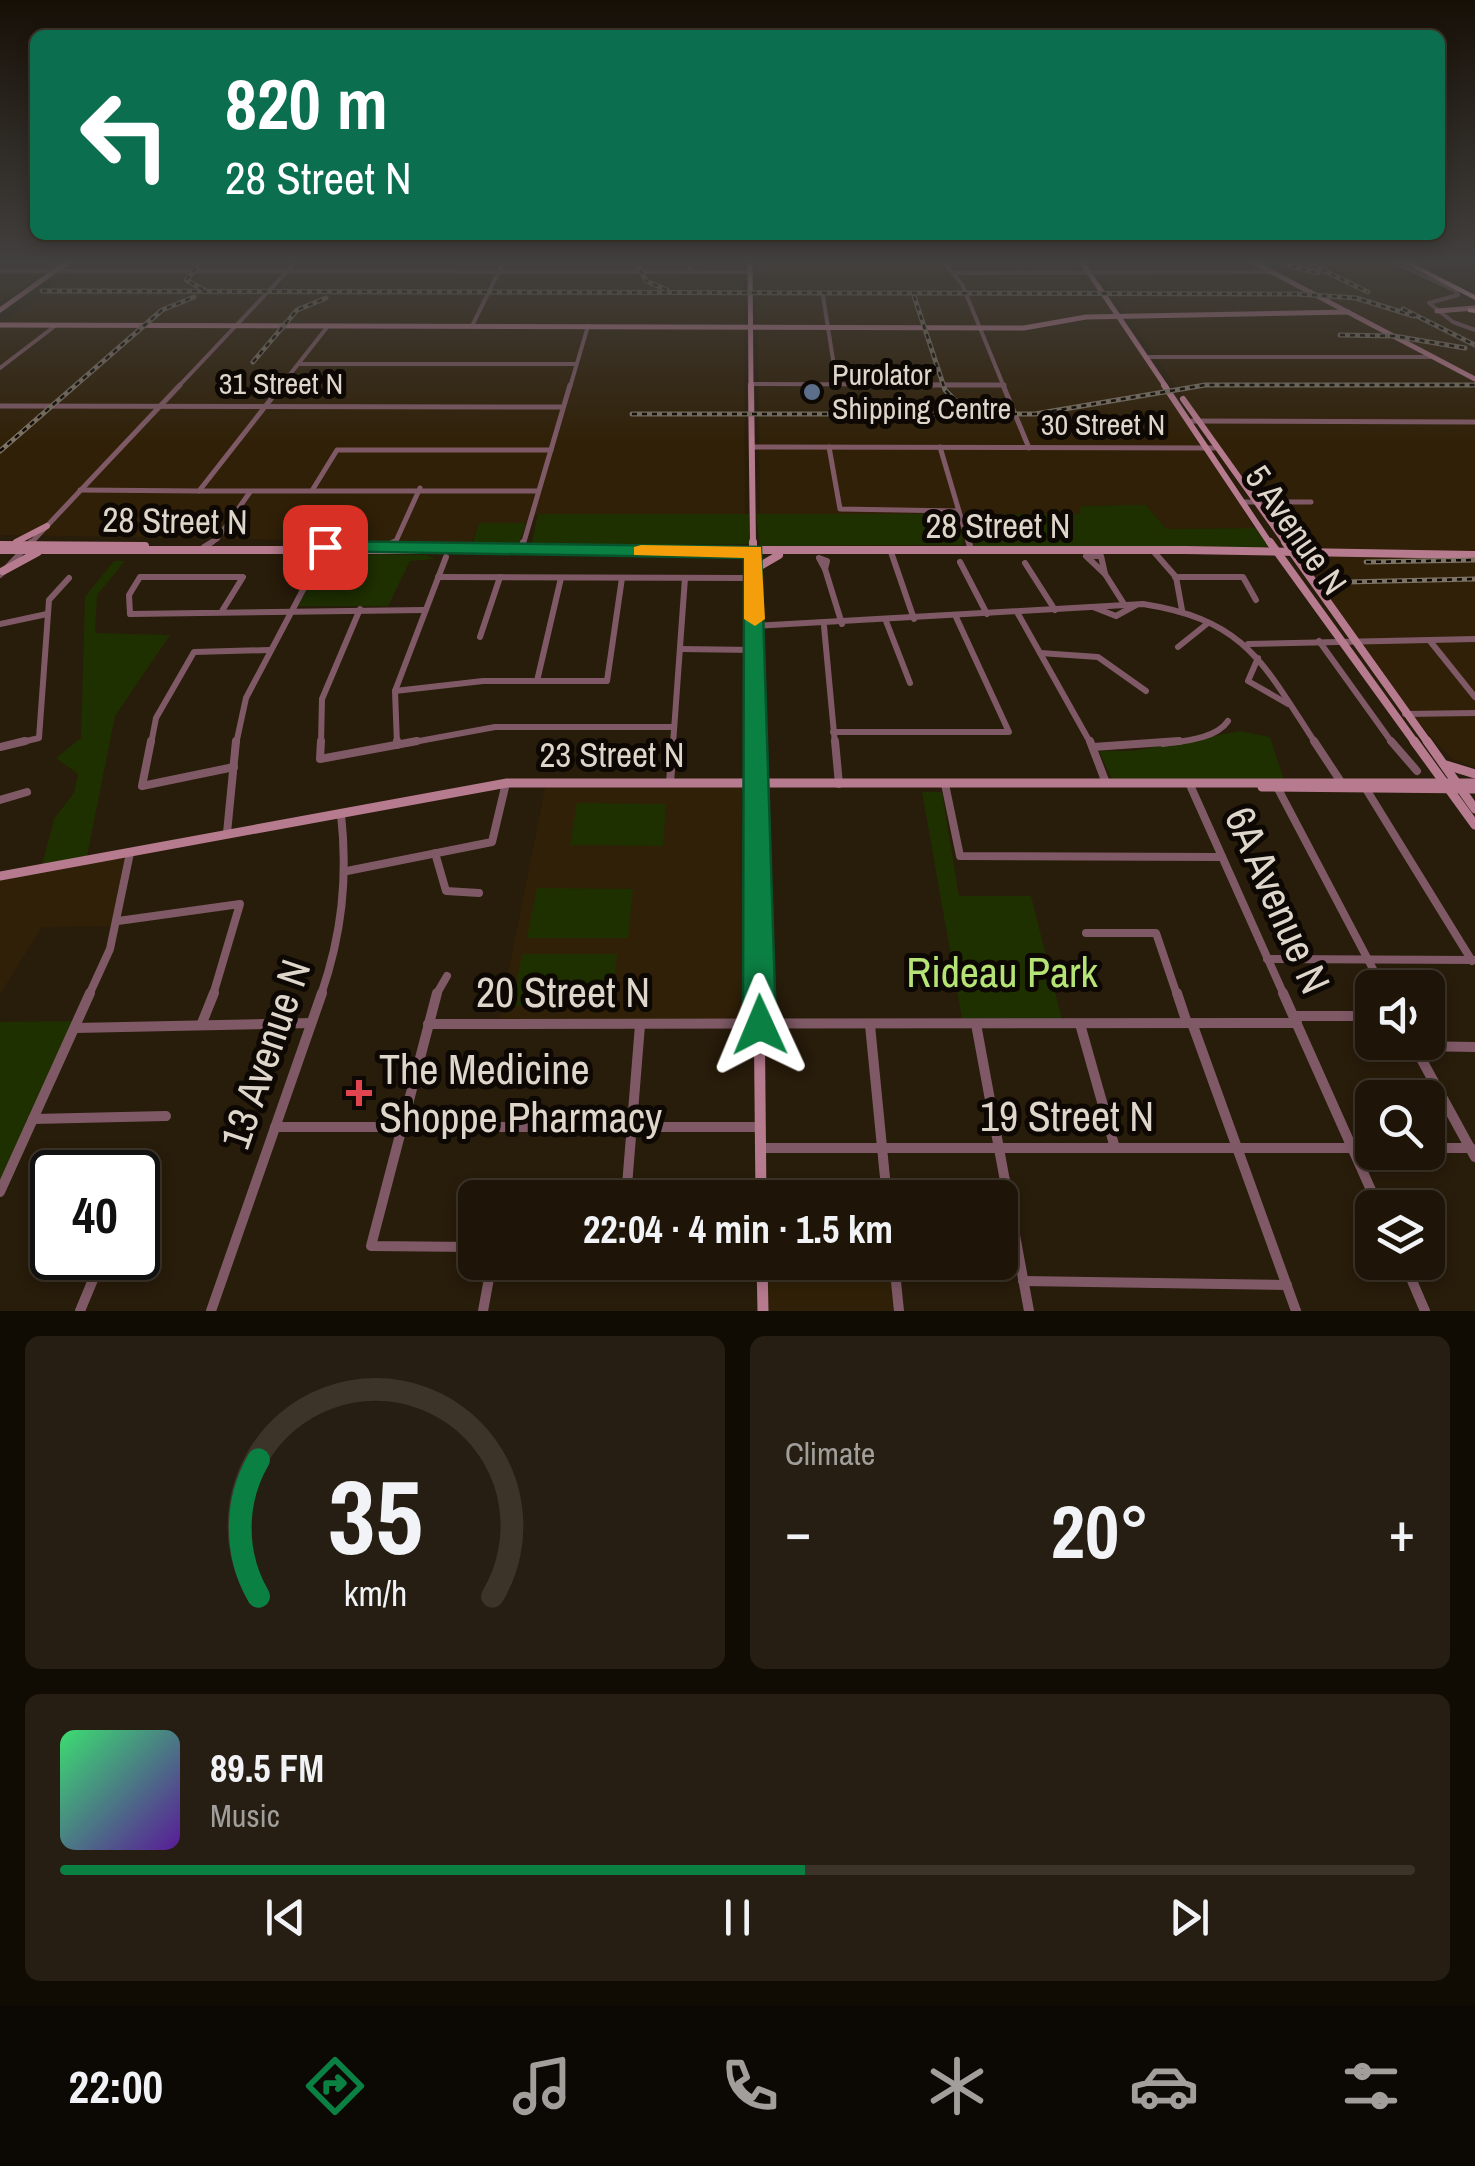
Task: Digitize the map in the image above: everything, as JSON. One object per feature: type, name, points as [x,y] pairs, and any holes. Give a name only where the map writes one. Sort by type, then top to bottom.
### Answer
[{"type":"street","points":[[2,573],[240,322]]},
{"type":"street","points":[[472,326],[474,322]]},
{"type":"street","points":[[750,322],[761,1180]]},
{"type":"street","points":[[827,322],[837,385]]},
{"type":"street","points":[[977,322],[1029,448]]},
{"type":"street","points":[[0,325],[1024,328],[1051,322]]},
{"type":"street","name":"5 Avenue N","points":[[1126,322],[1214,448],[1277,553],[1340,640],[1475,809]]},
{"type":"street","points":[[1367,322],[1475,379]]},
{"type":"street","points":[[0,368],[54,326]]},
{"type":"street","points":[[199,491],[328,326]]},
{"type":"street","points":[[522,550],[588,326]]},
{"type":"street","points":[[1150,356],[1431,357]]},
{"type":"street","points":[[299,364],[576,364]]},
{"type":"street","points":[[751,384],[1004,385]]},
{"type":"street","name":"31 Street N","points":[[0,406],[563,407]]},
{"type":"street","points":[[1196,421],[1475,422]]},
{"type":"street","name":"5 Avenue N","points":[[1196,421],[1205,448],[1290,553],[1438,760],[1475,825]]},
{"type":"street","name":"30 Street N","points":[[752,447],[1214,448]]},
{"type":"street","points":[[829,447],[840,509],[959,511]]},
{"type":"street","points":[[940,447],[971,550]]},
{"type":"street","points":[[313,490],[337,450],[551,450]]},
{"type":"street","points":[[80,490],[538,491]]},
{"type":"street","points":[[398,544],[419,490]]},
{"type":"street","points":[[219,543],[251,491]]},
{"type":"street","points":[[1247,502],[1311,502]]},
{"type":"street","points":[[47,526],[46,540],[75,545]]},
{"type":"street","points":[[2,573],[10,560],[1,548],[47,526]]},
{"type":"street","name":"28 Street N","points":[[26,548],[204,547],[219,543],[427,552],[1186,550],[1475,555]]},
{"type":"street","name":"28 Street N","points":[[1,548],[324,549],[398,544],[522,550]]},
{"type":"street","points":[[26,548],[117,545]]},
{"type":"street","points":[[227,833],[242,710],[269,650],[324,549]]},
{"type":"street","points":[[2,573],[30,555],[62,550]]},
{"type":"street","name":"28 Street N","points":[[1108,550],[1168,555],[1186,550]]},
{"type":"street","points":[[427,552],[446,557],[463,551]]},
{"type":"street","points":[[1218,551],[1274,559],[1288,567]]},
{"type":"street","points":[[438,577],[685,578],[753,574],[771,557],[792,552]]},
{"type":"street","points":[[891,552],[914,619]]},
{"type":"street","points":[[1168,555],[1182,610]]},
{"type":"street","points":[[397,745],[395,692],[446,557]]},
{"type":"street","points":[[960,562],[987,614]]},
{"type":"street","points":[[1025,563],[1055,610]]},
{"type":"street","points":[[825,569],[842,624]]},
{"type":"street","points":[[1105,574],[1124,604]]},
{"type":"street","points":[[222,610],[243,576],[140,577],[129,595],[130,614],[424,610]]},
{"type":"street","points":[[480,637],[500,577]]},
{"type":"street","points":[[1175,577],[1243,577],[1256,600]]},
{"type":"street","points":[[0,747],[39,738],[50,596],[69,578]]},
{"type":"street","points":[[537,681],[561,578]]},
{"type":"street","points":[[395,692],[484,681],[606,680],[622,578]]},
{"type":"street","points":[[670,783],[685,578]]},
{"type":"street","points":[[755,626],[886,622],[1124,604],[1182,610],[1248,644],[1342,782]]},
{"type":"street","points":[[1092,606],[1116,616],[1136,604]]},
{"type":"street","points":[[360,610],[322,699],[320,759],[495,727],[674,727]]},
{"type":"street","points":[[1017,612],[1093,747],[1107,784]]},
{"type":"street","points":[[0,624],[47,614]]},
{"type":"street","points":[[833,732],[1009,732],[956,617]]},
{"type":"street","points":[[886,622],[910,683]]},
{"type":"street","points":[[1178,648],[1208,622]]},
{"type":"street","points":[[824,625],[839,784]]},
{"type":"street","points":[[1248,644],[1475,639]]},
{"type":"street","name":"5 Avenue N","points":[[1318,640],[1408,765],[1417,771]]},
{"type":"street","points":[[1429,640],[1475,698]]},
{"type":"street","points":[[234,767],[142,786],[156,718],[194,652],[269,650]]},
{"type":"street","points":[[680,650],[755,650]]},
{"type":"street","points":[[1040,653],[1092,653],[1119,667],[1146,692]]},
{"type":"street","points":[[1257,655],[1258,665],[1248,682],[1293,707]]},
{"type":"street","points":[[1404,714],[1475,714]]},
{"type":"street","points":[[1093,747],[1130,748],[1208,734],[1224,728],[1228,721]]},
{"type":"street","points":[[1438,760],[1475,774]]},
{"type":"street","name":"23 Street N","points":[[1276,785],[1342,782],[1453,786]]},
{"type":"street","points":[[346,872],[492,842],[506,783]]},
{"type":"street","name":"23 Street N","points":[[0,876],[506,783],[1233,784],[1366,789],[1453,786]]},
{"type":"street","points":[[945,784],[960,856],[1222,857]]},
{"type":"street","name":"6A Avenue N","points":[[1190,785],[1372,1190]]},
{"type":"street","points":[[1276,785],[1374,970]]},
{"type":"street","points":[[1453,786],[1475,786]]},
{"type":"street","points":[[1366,789],[1473,960]]},
{"type":"street","points":[[0,800],[26,792]]},
{"type":"street","name":"13 Avenue N","points":[[211,1311],[336,948],[346,872],[340,813]]},
{"type":"street","points":[[0,1192],[110,950],[130,852]]},
{"type":"street","points":[[435,854],[446,891],[479,894]]},
{"type":"street","points":[[118,921],[240,904],[227,957],[202,1024]]},
{"type":"street","points":[[1086,932],[1156,933],[1296,1311]]},
{"type":"street","points":[[1267,959],[1473,960]]},
{"type":"street","points":[[446,976],[428,1024],[371,1246],[458,1247]]},
{"type":"street","name":"20 Street N","points":[[428,1024],[1080,1024],[1355,1017]]},
{"type":"street","points":[[75,1028],[311,1023]]},
{"type":"street","points":[[976,1024],[1029,1311]]},
{"type":"street","points":[[1080,1024],[1115,1148]]},
{"type":"street","points":[[627,1180],[640,1025]]},
{"type":"street","points":[[870,1025],[885,1180]]},
{"type":"street","points":[[1445,1045],[1475,1046]]},
{"type":"street","points":[[1422,1060],[1473,1151]]},
{"type":"street","points":[[33,1118],[166,1116]]},
{"type":"street","points":[[275,1126],[760,1127]]},
{"type":"street","name":"19 Street N","points":[[761,1148],[1353,1148]]},
{"type":"street","points":[[1445,1149],[1473,1151]]},
{"type":"street","points":[[80,1311],[93,1280]]},
{"type":"street","points":[[484,1311],[489,1280]]},
{"type":"street","points":[[762,1280],[763,1311]]},
{"type":"street","points":[[895,1280],[898,1311]]},
{"type":"street","points":[[1412,1280],[1426,1311]]},
{"type":"street","points":[[1023,1281],[1287,1285]]},
{"type":"shaded area","points":[[744,322],[745,514],[538,514],[525,523],[479,523],[471,543],[0,535],[0,324]]},
{"type":"shaded area","points":[[758,322],[1120,322],[1192,421],[1254,528],[1166,529],[1146,505],[1081,506],[1081,514],[760,514]]},
{"type":"shaded area","points":[[1132,322],[1475,322],[1475,767],[1454,760],[1435,742],[1360,651]]},
{"type":"shaded area","points":[[546,783],[757,784],[759,1025],[498,1024]]},
{"type":"shaded area","points":[[130,852],[116,926],[42,927],[0,994],[0,876]]},
{"type":"shaded area","points":[[762,1280],[895,1280],[898,1311],[763,1311]]},
{"type":"green space","points":[[1146,505],[1166,529],[1258,528],[1267,544],[1265,548],[974,547],[964,514],[1080,514],[1081,506]]},
{"type":"green space","points":[[538,514],[749,514],[749,544],[531,547]]},
{"type":"green space","points":[[756,514],[956,514],[964,545],[760,546]]},
{"type":"green space","points":[[479,523],[526,524],[518,546],[471,547]]},
{"type":"green space","points":[[326,554],[426,555],[436,559],[410,561],[388,606],[298,606]]},
{"type":"green space","points":[[114,561],[125,561],[97,595],[95,633],[170,635],[115,716],[86,861],[41,870],[54,819],[74,793],[78,774],[56,758],[81,738],[85,597]]},
{"type":"green space","points":[[1240,731],[1270,737],[1284,780],[1112,779],[1099,751],[1133,751]]},
{"type":"green space","name":"Rideau Park","points":[[922,792],[942,792],[959,896],[1031,896],[1063,1024],[963,1024]]},
{"type":"green space","points":[[577,803],[666,804],[663,846],[570,845]]},
{"type":"green space","points":[[537,888],[633,889],[628,938],[527,938]]},
{"type":"green space","points":[[522,954],[617,954],[611,1007],[512,1006]]},
{"type":"green space","points":[[78,1021],[0,1192],[0,1022]]},
{"type":"railway","points":[[0,451],[148,322]]},
{"type":"railway","points":[[253,362],[287,322]]},
{"type":"railway","points":[[923,322],[945,390],[957,402],[980,411]]},
{"type":"railway","points":[[1429,322],[1475,345]]},
{"type":"railway","points":[[1340,335],[1394,336],[1465,348]]},
{"type":"railway","points":[[632,414],[1035,414],[1205,385],[1475,385]]},
{"type":"railway","points":[[1366,562],[1475,560]]},
{"type":"railway","points":[[1347,582],[1475,579]]},
{"type":"slow traffic","points":[[641,551],[754,552],[755,619]]},
{"type":"place","name":"Purolator Shipping Centre","points":[[812,392]]},
{"type":"place","name":"The Medicine Shoppe Pharmacy","points":[[359,1093]]},
{"type":"route","points":[[325,547],[754,552],[760,1025]]}]
